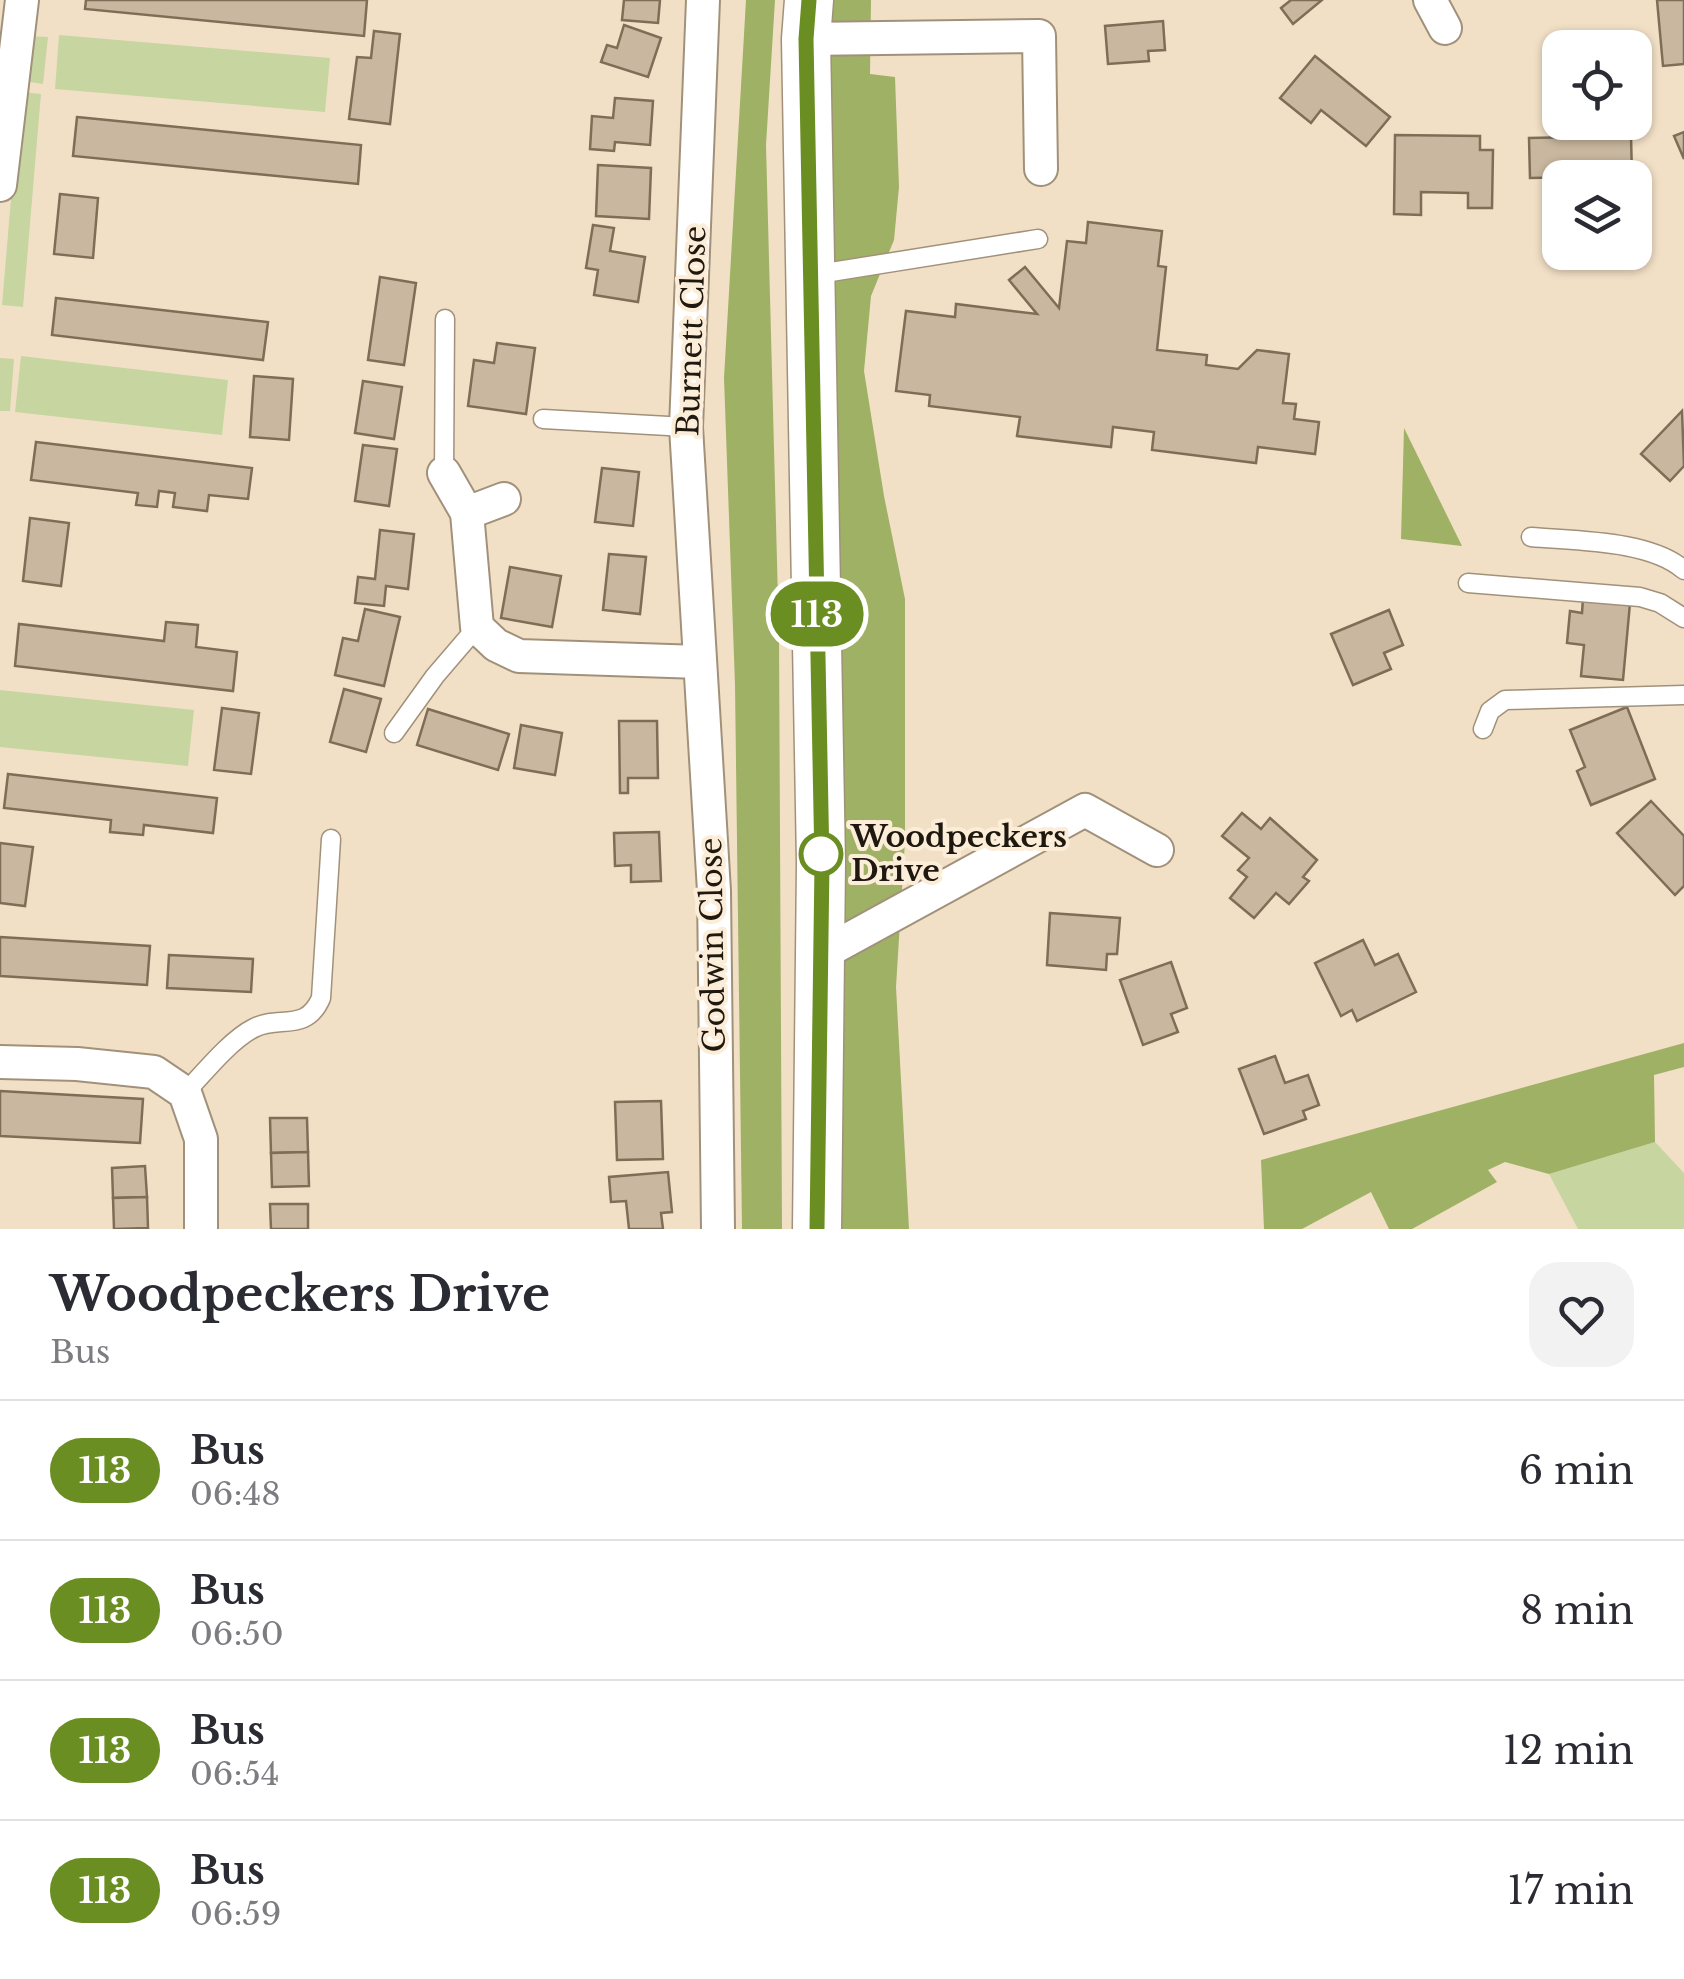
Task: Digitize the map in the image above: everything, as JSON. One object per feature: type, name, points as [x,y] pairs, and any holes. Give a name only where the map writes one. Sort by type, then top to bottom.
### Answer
[{"type":"main road","points":[[808,20],[820,954],[817,1229]]},
{"type":"street","points":[[0,185],[22,0]]},
{"type":"street","name":"Burnett Close","points":[[700,662],[686,427],[703,0]]},
{"type":"street","points":[[808,20],[1039,36],[1041,169]]},
{"type":"street","points":[[444,473],[467,513],[477,627],[496,645],[520,656],[700,662]]},
{"type":"street","points":[[467,513],[504,498]]},
{"type":"street","name":"Godwin Close","points":[[700,662],[714,891],[718,1229]]},
{"type":"street","points":[[820,954],[1085,810],[1157,850]]},
{"type":"street","points":[[0,1062],[154,1072],[185,1093],[201,1139],[200,1229]]},
{"type":"lane","points":[[811,275],[1038,239]]},
{"type":"lane","points":[[444,473],[445,319]]},
{"type":"lane","points":[[543,418],[686,427]]},
{"type":"lane","points":[[1531,537],[1637,549],[1676,563],[1684,570]]},
{"type":"lane","points":[[1468,582],[1640,597],[1660,603],[1684,618]]},
{"type":"lane","points":[[394,733],[477,627]]},
{"type":"lane","points":[[1483,730],[1490,710],[1505,700],[1684,694]]},
{"type":"lane","points":[[185,1093],[254,1027],[298,1021],[315,1012],[321,998],[331,839]]},
{"type":"green space","points":[[746,0],[775,0],[766,145],[779,637],[782,1229],[742,1229],[735,685],[724,378]]},
{"type":"green space","points":[[831,0],[871,0],[870,74],[895,77],[899,187],[894,240],[871,296],[864,371],[905,599],[905,841],[896,987],[909,1229],[837,1229],[844,881],[840,555],[827,291]]},
{"type":"green space","points":[[59,35],[330,58],[325,112],[55,89]]},
{"type":"green space","points":[[28,36],[48,37],[43,84],[24,81]]},
{"type":"green space","points":[[20,92],[41,94],[23,307],[2,305]]},
{"type":"green space","points":[[21,356],[228,380],[222,435],[15,412]]},
{"type":"green space","points":[[0,358],[14,359],[10,411],[0,411]]},
{"type":"green space","points":[[1404,428],[1462,546],[1401,539]]},
{"type":"green space","points":[[0,690],[194,710],[188,766],[0,747]]},
{"type":"green space","points":[[1684,1043],[1684,1067],[1654,1075],[1655,1142],[1549,1174],[1505,1162],[1488,1170],[1497,1182],[1412,1229],[1389,1229],[1371,1192],[1302,1229],[1264,1229],[1261,1160]]},
{"type":"green space","points":[[1655,1142],[1684,1173],[1684,1229],[1578,1229],[1549,1174]]},
{"type":"building","points":[[86,0],[367,0],[364,36],[85,9]]},
{"type":"building","points":[[624,0],[660,0],[658,23],[622,20]]},
{"type":"building","points":[[1291,0],[1322,0],[1293,24],[1281,8]]},
{"type":"building","points":[[1657,0],[1684,0],[1684,64],[1663,66]]},
{"type":"building","points":[[1163,21],[1165,50],[1148,51],[1149,61],[1108,64],[1105,26]]},
{"type":"building","points":[[624,25],[661,38],[648,77],[601,62],[607,45],[617,48]]},
{"type":"building","points":[[374,31],[400,34],[390,124],[349,119],[357,57],[371,58]]},
{"type":"building","points":[[1315,56],[1390,117],[1366,146],[1321,110],[1311,123],[1280,98]]},
{"type":"building","points":[[615,98],[653,101],[650,145],[615,142],[614,151],[590,149],[592,116],[613,118]]},
{"type":"building","points":[[77,117],[361,145],[358,184],[73,156]]},
{"type":"building","points":[[1684,132],[1684,159],[1674,136]]},
{"type":"building","points":[[1395,135],[1480,136],[1480,150],[1493,150],[1492,208],[1468,208],[1468,193],[1421,192],[1421,215],[1394,214]]},
{"type":"building","points":[[1529,138],[1631,140],[1632,160],[1542,160],[1542,178],[1530,178]]},
{"type":"building","points":[[598,165],[651,168],[649,219],[596,216]]},
{"type":"building","points":[[60,194],[98,198],[93,258],[54,254]]},
{"type":"building","points":[[1088,222],[1162,231],[1158,266],[1166,267],[1157,350],[1207,355],[1206,365],[1238,369],[1257,350],[1289,354],[1283,403],[1296,404],[1294,419],[1319,422],[1315,454],[1258,447],[1256,463],[1152,450],[1154,432],[1113,427],[1111,447],[1017,436],[1020,417],[929,406],[930,395],[896,391],[906,311],[955,317],[956,304],[1037,314],[1009,280],[1025,267],[1059,308],[1067,241],[1086,243]]},
{"type":"building","points":[[593,225],[614,228],[610,251],[645,257],[638,302],[594,295],[598,270],[586,268]]},
{"type":"building","points":[[380,277],[416,283],[404,365],[368,360]]},
{"type":"building","points":[[56,298],[268,322],[263,360],[52,335]]},
{"type":"building","points":[[497,343],[535,348],[526,414],[468,406],[474,360],[494,363]]},
{"type":"building","points":[[254,376],[293,379],[289,440],[250,437]]},
{"type":"building","points":[[363,381],[402,387],[394,439],[355,433]]},
{"type":"building","points":[[1682,411],[1684,466],[1670,481],[1641,454]]},
{"type":"building","points":[[36,442],[252,468],[248,499],[209,495],[207,511],[173,507],[175,493],[159,491],[157,507],[136,505],[138,493],[31,480]]},
{"type":"building","points":[[363,445],[397,449],[389,506],[355,501]]},
{"type":"building","points":[[602,468],[639,472],[633,526],[595,522]]},
{"type":"building","points":[[30,518],[69,523],[61,586],[23,581]]},
{"type":"building","points":[[380,530],[414,534],[408,589],[386,586],[384,606],[355,603],[358,577],[375,579]]},
{"type":"building","points":[[609,554],[646,557],[640,614],[603,610]]},
{"type":"building","points":[[510,567],[561,576],[552,627],[501,618]]},
{"type":"building","points":[[1583,598],[1630,603],[1623,680],[1581,676],[1584,645],[1567,643],[1570,611],[1582,613]]},
{"type":"building","points":[[365,609],[400,617],[384,686],[335,675],[343,638],[358,641]]},
{"type":"building","points":[[1389,610],[1403,645],[1384,653],[1391,669],[1353,685],[1331,634]]},
{"type":"building","points":[[166,622],[198,625],[196,647],[237,652],[233,691],[15,666],[19,624],[164,641]]},
{"type":"building","points":[[344,689],[381,699],[366,752],[330,742]]},
{"type":"building","points":[[1627,707],[1655,779],[1591,805],[1577,771],[1585,767],[1570,730]]},
{"type":"building","points":[[222,708],[259,713],[251,774],[214,770]]},
{"type":"building","points":[[428,709],[509,734],[498,770],[417,745]]},
{"type":"building","points":[[619,721],[657,721],[658,778],[628,778],[628,793],[620,793]]},
{"type":"building","points":[[521,725],[562,733],[555,775],[514,768]]},
{"type":"building","points":[[8,774],[217,798],[213,833],[144,825],[143,835],[110,832],[111,820],[4,808]]},
{"type":"building","points":[[1651,801],[1684,836],[1684,886],[1675,895],[1617,833]]},
{"type":"building","points":[[1242,813],[1261,829],[1270,818],[1317,860],[1303,877],[1309,881],[1289,904],[1276,893],[1254,918],[1230,898],[1247,877],[1238,870],[1249,858],[1222,836]]},
{"type":"building","points":[[659,832],[661,881],[631,882],[631,865],[615,866],[614,833]]},
{"type":"building","points":[[0,843],[33,847],[25,906],[0,903]]},
{"type":"building","points":[[1050,913],[1120,918],[1117,954],[1107,954],[1106,970],[1047,965]]},
{"type":"building","points":[[0,937],[150,946],[147,985],[0,976]]},
{"type":"building","points":[[1363,940],[1375,965],[1398,954],[1416,992],[1357,1021],[1352,1010],[1341,1016],[1315,963]]},
{"type":"building","points":[[169,955],[253,959],[251,992],[167,988]]},
{"type":"building","points":[[1171,962],[1187,1008],[1171,1014],[1178,1032],[1143,1045],[1120,980]]},
{"type":"building","points":[[1275,1056],[1285,1083],[1308,1075],[1319,1105],[1303,1111],[1306,1119],[1264,1134],[1239,1069]]},
{"type":"building","points":[[0,1091],[143,1099],[140,1143],[0,1136]]},
{"type":"building","points":[[661,1101],[663,1159],[617,1160],[615,1102]]},
{"type":"building","points":[[270,1118],[307,1118],[308,1152],[271,1153]]},
{"type":"building","points":[[308,1152],[309,1186],[272,1187],[271,1153]]},
{"type":"building","points":[[145,1166],[147,1197],[113,1198],[112,1168]]},
{"type":"building","points":[[668,1172],[672,1212],[661,1213],[663,1229],[629,1229],[626,1201],[611,1202],[609,1177]]},
{"type":"building","points":[[147,1197],[148,1228],[114,1229],[113,1198]]},
{"type":"building","points":[[270,1204],[308,1204],[308,1229],[271,1229]]},
{"type":"bus line","name":"113","points":[[809,0],[806,39],[822,863],[817,1229]]},
{"type":"place","name":"Woodpeckers Drive","points":[[821,854]]}]
